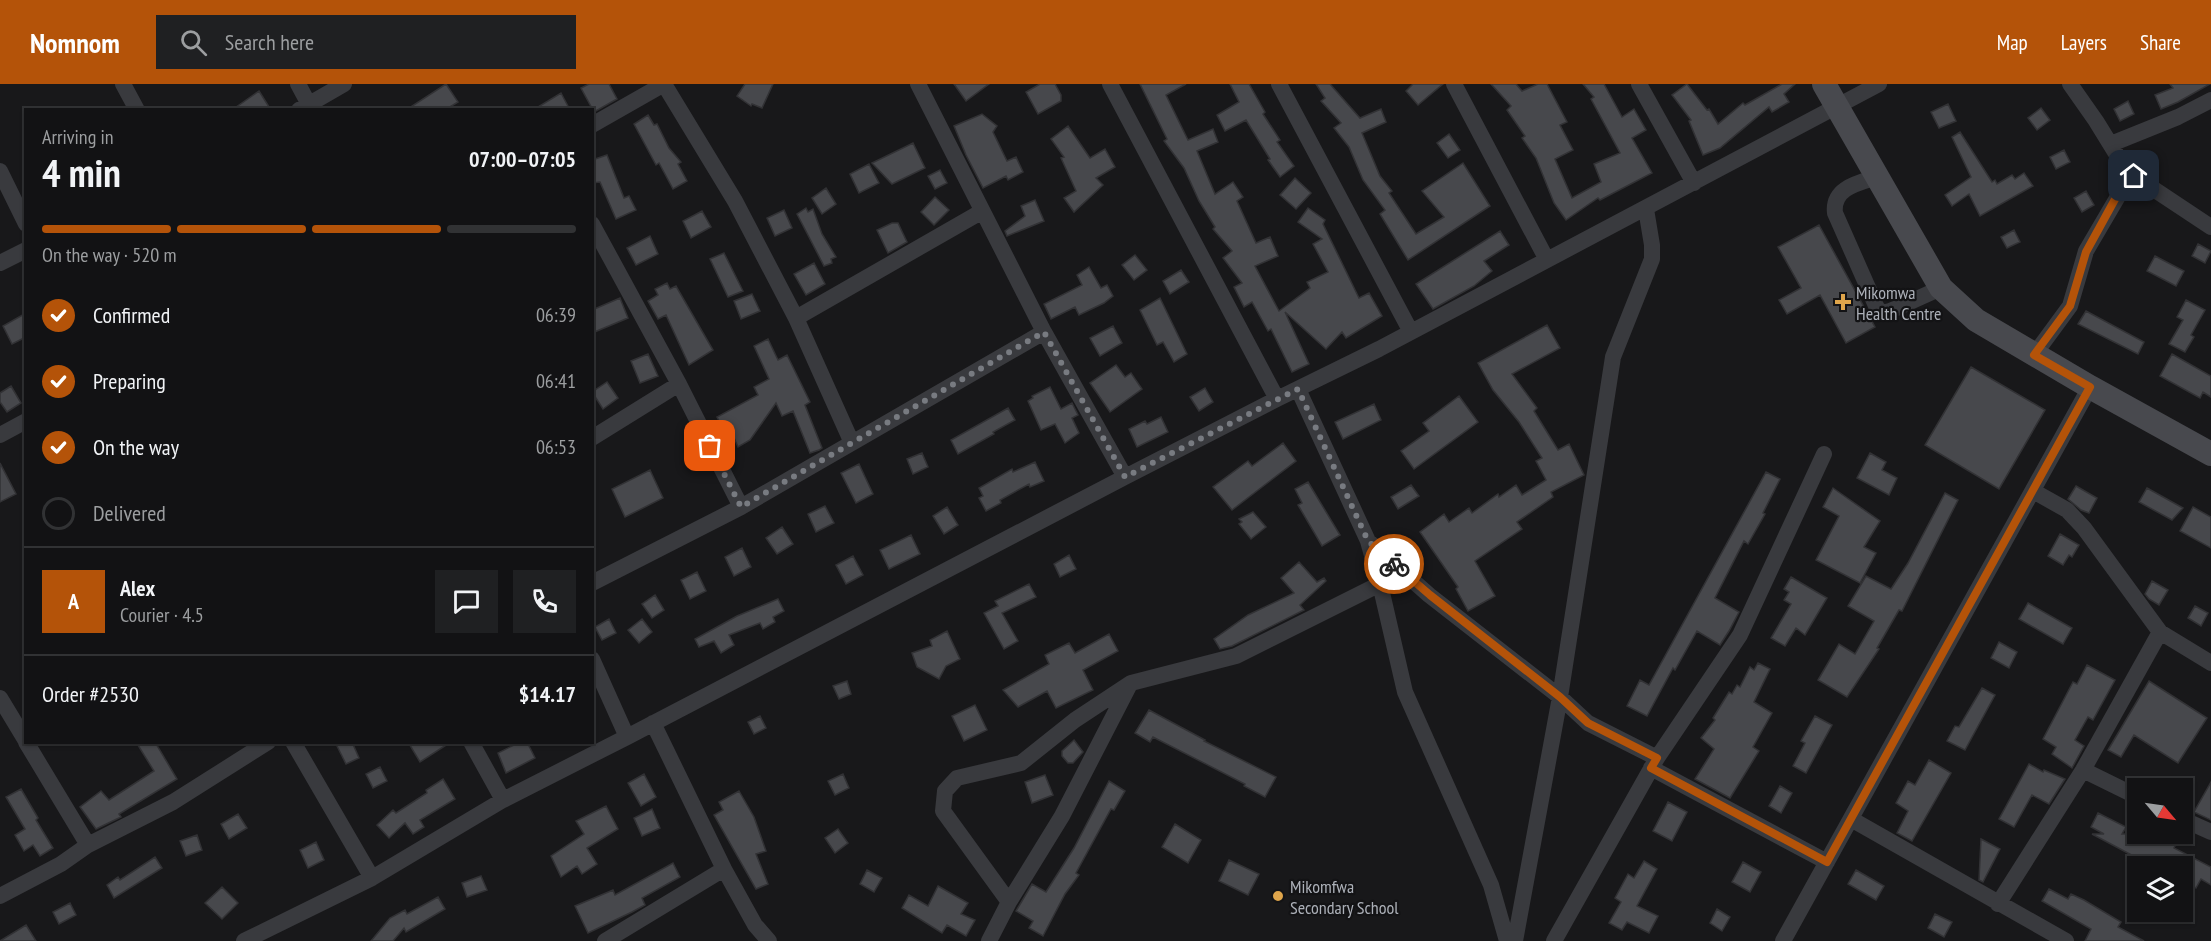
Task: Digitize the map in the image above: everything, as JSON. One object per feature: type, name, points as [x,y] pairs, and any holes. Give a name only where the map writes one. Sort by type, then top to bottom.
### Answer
[{"type":"main road","points":[[1824,84],[1941,288],[1976,320],[2211,454]]},
{"type":"street","points":[[123,84],[136,108]]},
{"type":"street","points":[[298,84],[306,107],[344,84]]},
{"type":"street","points":[[918,84],[981,212],[1044,332],[1125,477]]},
{"type":"street","points":[[1110,84],[1277,399]]},
{"type":"street","points":[[1279,84],[1411,332]]},
{"type":"street","points":[[1454,84],[1547,260]]},
{"type":"street","points":[[1639,84],[1694,183]]},
{"type":"street","points":[[244,941],[372,878],[503,800],[1125,477],[1411,332],[1879,84]]},
{"type":"street","points":[[2070,84],[2130,172],[2211,227]]},
{"type":"street","points":[[594,124],[656,86],[735,201],[796,318],[852,443]]},
{"type":"street","points":[[2111,144],[2178,117],[2211,100]]},
{"type":"street","points":[[0,171],[24,220]]},
{"type":"street","points":[[2034,355],[2070,306],[2086,252],[2130,172]]},
{"type":"street","points":[[1877,177],[1844,189],[1838,195],[1834,206],[1877,308],[1882,313],[1890,311],[1941,288]]},
{"type":"street","points":[[1515,941],[1560,697],[1613,357],[1652,259],[1646,209]]},
{"type":"street","points":[[796,318],[981,212]]},
{"type":"street","points":[[594,228],[679,384],[741,507]]},
{"type":"street","points":[[0,263],[24,251]]},
{"type":"street","points":[[594,582],[741,507],[1044,332]]},
{"type":"street","points":[[594,437],[679,384]]},
{"type":"street","points":[[1784,941],[2090,387]]},
{"type":"street","points":[[1298,389],[1368,541],[1405,692],[1491,885],[1507,941]]},
{"type":"street","points":[[0,435],[24,422]]},
{"type":"street","points":[[1554,941],[1654,763],[1740,635],[1824,454]]},
{"type":"street","points":[[2033,490],[2067,510],[2084,528],[2160,632],[2211,663]]},
{"type":"street","points":[[1368,541],[1430,595],[1560,697],[1588,723],[1827,862]]},
{"type":"street","points":[[1010,902],[943,811],[945,791],[957,778],[1021,764],[1075,720],[1131,683],[1236,656],[1380,584]]},
{"type":"street","points":[[1998,904],[2083,770],[2160,632]]},
{"type":"street","points":[[594,663],[627,737]]},
{"type":"street","points":[[989,941],[1062,816],[1131,683]]},
{"type":"street","points":[[0,698],[24,739]]},
{"type":"street","points":[[653,723],[724,869],[755,925],[769,941]]},
{"type":"street","points":[[27,744],[88,845]]},
{"type":"street","points":[[0,896],[61,864],[88,845],[173,802],[265,744]]},
{"type":"street","points":[[294,744],[372,878]]},
{"type":"street","points":[[472,744],[503,800]]},
{"type":"street","points":[[2083,770],[2127,792]]},
{"type":"street","points":[[1851,819],[2066,941]]},
{"type":"street","points":[[2193,824],[2211,832]]},
{"type":"street","points":[[605,941],[724,869]]},
{"type":"building","points":[[446,84],[458,102],[448,108],[409,108]]},
{"type":"building","points":[[589,84],[609,84],[617,99],[594,112],[594,108],[592,108],[581,88]]},
{"type":"building","points":[[745,84],[773,84],[762,108],[752,104],[751,106],[737,96]]},
{"type":"building","points":[[954,84],[989,84],[966,101]]},
{"type":"building","points":[[1040,84],[1055,84],[1061,95],[1061,101],[1038,114],[1026,92]]},
{"type":"building","points":[[1140,84],[1186,84],[1166,95],[1188,140],[1213,129],[1218,142],[1197,151],[1215,194],[1233,182],[1243,197],[1237,201],[1256,243],[1270,237],[1278,256],[1255,266],[1279,311],[1310,288],[1307,282],[1328,272],[1313,244],[1322,239],[1298,222],[1308,208],[1325,220],[1323,224],[1359,298],[1369,293],[1382,316],[1346,338],[1342,332],[1326,349],[1285,312],[1309,364],[1292,372],[1271,329],[1268,331],[1252,302],[1244,307],[1234,287],[1242,283],[1223,258],[1232,251],[1213,229],[1215,227],[1199,201],[1184,168],[1164,141],[1167,139]]},
{"type":"building","points":[[1230,84],[1249,84],[1265,112],[1263,114],[1280,140],[1277,142],[1294,166],[1280,177],[1246,120],[1225,131],[1217,115],[1239,102]]},
{"type":"building","points":[[1316,84],[1330,84],[1360,118],[1381,109],[1386,122],[1362,133],[1380,176],[1392,191],[1389,193],[1416,234],[1444,217],[1422,191],[1463,163],[1490,206],[1408,260],[1380,214],[1385,210],[1363,180],[1349,147],[1334,128],[1341,123],[1321,101],[1325,98]]},
{"type":"building","points":[[1413,84],[1443,84],[1418,105],[1406,91]]},
{"type":"building","points":[[1491,84],[1516,84],[1522,91],[1538,84],[1547,84],[1567,122],[1560,125],[1573,150],[1555,159],[1572,198],[1601,182],[1594,164],[1620,153],[1591,99],[1594,97],[1583,84],[1604,84],[1622,117],[1634,109],[1646,130],[1632,138],[1652,173],[1600,200],[1598,198],[1566,220],[1554,203],[1536,158],[1522,138],[1525,136],[1507,110],[1511,106]]},
{"type":"building","points":[[1687,84],[1707,110],[1709,109],[1718,124],[1743,103],[1745,105],[1782,84],[1795,84],[1784,94],[1789,102],[1772,112],[1769,107],[1720,148],[1703,155],[1689,121],[1691,120],[1672,95]]},
{"type":"building","points":[[2170,84],[2210,84],[2161,109],[2155,95],[2173,88]]},
{"type":"building","points":[[259,91],[270,108],[235,108]]},
{"type":"building","points":[[561,93],[569,108],[536,108]]},
{"type":"building","points":[[2128,101],[2134,114],[2120,121],[2114,109]]},
{"type":"building","points":[[1948,104],[1956,121],[1939,128],[1931,112]]},
{"type":"building","points":[[2041,108],[2050,120],[2037,130],[2028,118]]},
{"type":"building","points":[[982,114],[997,126],[993,132],[1007,161],[1016,157],[1023,172],[1008,180],[1006,176],[983,188],[954,126]]},
{"type":"building","points":[[648,115],[654,125],[657,124],[669,148],[681,162],[678,164],[687,181],[673,189],[659,163],[656,165],[634,124]]},
{"type":"building","points":[[1068,126],[1090,158],[1105,149],[1115,167],[1096,178],[1103,185],[1074,212],[1064,198],[1076,191],[1061,158],[1064,157],[1051,139]]},
{"type":"building","points":[[1960,132],[1992,182],[1995,180],[1997,184],[2012,175],[2015,179],[2024,173],[2033,186],[1980,216],[1969,194],[1952,206],[1945,195],[1971,177],[1952,137]]},
{"type":"building","points":[[1449,134],[1460,150],[1448,158],[1437,143]]},
{"type":"building","points":[[913,143],[925,168],[892,184],[872,163]]},
{"type":"building","points":[[2064,150],[2070,162],[2056,169],[2050,157]]},
{"type":"building","points":[[607,155],[624,198],[629,196],[636,210],[616,219],[600,182],[594,183],[594,159]]},
{"type":"building","points":[[869,164],[879,183],[859,193],[850,174]]},
{"type":"building","points":[[940,170],[947,183],[935,189],[928,176]]},
{"type":"building","points":[[1295,178],[1311,193],[1296,209],[1280,195]]},
{"type":"building","points":[[826,188],[836,204],[822,214],[812,198]]},
{"type":"building","points":[[2086,191],[2094,205],[2082,212],[2074,198]]},
{"type":"building","points":[[935,197],[949,210],[934,225],[921,212]]},
{"type":"building","points":[[1035,200],[1044,221],[1007,236],[1005,231],[1025,216],[1021,206]]},
{"type":"building","points":[[806,208],[808,212],[813,209],[822,234],[836,257],[831,259],[832,263],[824,266],[797,214]]},
{"type":"building","points":[[784,210],[792,228],[775,236],[767,218]]},
{"type":"building","points":[[702,211],[711,227],[691,238],[683,221]]},
{"type":"building","points":[[892,223],[898,223],[907,242],[888,253],[877,230]]},
{"type":"building","name":"Mikomwa Health Centre","points":[[1819,225],[1875,327],[1846,343],[1820,295],[1787,314],[1779,300],[1801,288],[1778,247]]},
{"type":"building","points":[[2014,230],[2020,242],[2007,248],[2001,237]]},
{"type":"building","points":[[1500,231],[1509,245],[1484,261],[1492,271],[1474,286],[1433,309],[1416,284]]},
{"type":"building","points":[[650,236],[658,254],[636,265],[627,248]]},
{"type":"building","points":[[2198,244],[2211,251],[2205,263],[2192,256]]},
{"type":"building","points":[[724,253],[743,291],[728,297],[710,259]]},
{"type":"building","points":[[1135,255],[1147,270],[1134,280],[1122,265]]},
{"type":"building","points":[[2155,256],[2184,271],[2176,286],[2147,271]]},
{"type":"building","points":[[814,263],[825,284],[806,295],[794,274]]},
{"type":"building","points":[[1089,267],[1101,288],[1107,285],[1113,296],[1079,315],[1075,307],[1051,319],[1044,304],[1082,285],[1077,275]]},
{"type":"building","points":[[1181,270],[1189,282],[1170,294],[1163,281]]},
{"type":"building","points":[[667,283],[670,289],[676,286],[713,350],[689,365],[666,315],[658,319],[648,301],[658,295],[655,289]]},
{"type":"building","points":[[752,294],[760,311],[741,319],[734,301]]},
{"type":"building","points":[[620,298],[628,318],[594,332],[594,309]]},
{"type":"building","points":[[1160,298],[1187,354],[1174,362],[1163,342],[1157,345],[1140,310]]},
{"type":"building","points":[[2186,300],[2205,310],[2191,335],[2194,337],[2185,352],[2169,344],[2183,320],[2177,317]]},
{"type":"building","points":[[2086,311],[2144,342],[2138,354],[2078,324]]},
{"type":"building","points":[[24,314],[24,338],[12,344],[3,326]]},
{"type":"building","points":[[1547,325],[1560,348],[1512,374],[1537,408],[1534,411],[1558,450],[1569,444],[1584,475],[1551,492],[1553,497],[1517,522],[1522,529],[1475,561],[1495,596],[1468,611],[1456,589],[1458,587],[1420,532],[1444,514],[1449,522],[1469,508],[1472,513],[1498,494],[1499,497],[1516,485],[1522,495],[1546,480],[1536,461],[1542,458],[1519,422],[1493,390],[1478,363]]},
{"type":"building","points":[[1113,326],[1122,343],[1100,356],[1090,338]]},
{"type":"building","points":[[768,339],[778,360],[787,355],[810,402],[805,405],[822,448],[819,450],[810,453],[793,411],[782,416],[776,403],[750,440],[738,447],[732,433],[727,436],[717,417],[758,395],[754,387],[769,379],[754,346]]},
{"type":"building","points":[[648,354],[658,376],[640,383],[631,361]]},
{"type":"building","points":[[2172,354],[2211,376],[2211,397],[2203,392],[2200,398],[2160,376]]},
{"type":"building","points":[[1116,365],[1125,377],[1131,373],[1142,389],[1110,412],[1090,383]]},
{"type":"building","points":[[1971,367],[2045,410],[1999,489],[1925,445]]},
{"type":"building","points":[[607,382],[618,398],[603,409],[594,395],[594,391]]},
{"type":"building","points":[[11,386],[21,403],[7,412],[0,402],[0,393]]},
{"type":"building","points":[[1050,387],[1061,409],[1072,403],[1078,415],[1072,418],[1079,433],[1065,443],[1055,424],[1041,430],[1028,401],[1033,398],[1032,396]]},
{"type":"building","points":[[1205,388],[1213,402],[1199,411],[1190,397]]},
{"type":"building","points":[[1459,396],[1478,422],[1414,469],[1401,451],[1429,431],[1423,423]]},
{"type":"building","points":[[1374,404],[1381,420],[1343,439],[1335,422]]},
{"type":"building","points":[[1008,408],[1015,420],[958,454],[951,440]]},
{"type":"building","points":[[1161,417],[1168,432],[1137,447],[1129,429],[1145,421],[1147,424]]},
{"type":"building","points":[[1283,443],[1296,461],[1232,510],[1213,487],[1248,461],[1252,466]]},
{"type":"building","points":[[922,453],[928,467],[913,474],[907,459]]},
{"type":"building","points":[[1870,453],[1886,462],[1882,470],[1897,478],[1889,495],[1857,478]]},
{"type":"building","points":[[1035,462],[1044,481],[1030,487],[1029,484],[1000,500],[1001,503],[986,511],[979,498],[983,496],[979,488],[1012,469],[1013,472]]},
{"type":"building","points":[[0,463],[16,494],[0,502]]},
{"type":"building","points":[[859,464],[873,494],[856,503],[841,473]]},
{"type":"building","points":[[650,470],[663,498],[625,517],[612,489]]},
{"type":"building","points":[[1766,472],[1780,479],[1763,513],[1765,514],[1748,544],[1744,541],[1715,598],[1739,612],[1729,631],[1720,645],[1697,631],[1675,670],[1673,668],[1647,716],[1627,706],[1640,680],[1649,685]]},
{"type":"building","points":[[1308,482],[1340,535],[1322,546],[1298,505],[1302,503],[1295,489]]},
{"type":"building","points":[[1411,485],[1419,496],[1398,509],[1391,497]]},
{"type":"building","points":[[2076,486],[2097,498],[2089,513],[2081,510],[2068,499]]},
{"type":"building","points":[[1833,488],[1880,521],[1864,547],[1876,553],[1860,583],[1816,560],[1839,516],[1823,507]]},
{"type":"building","points":[[2147,488],[2183,508],[2172,520],[2139,502]]},
{"type":"building","points":[[1945,493],[1958,500],[1902,611],[1899,610],[1877,648],[1879,649],[1847,697],[1818,680],[1839,644],[1855,654],[1874,621],[1848,606],[1866,576],[1891,589],[1908,563]]},
{"type":"building","points":[[825,506],[834,523],[816,532],[808,514]]},
{"type":"building","points":[[947,507],[958,525],[944,534],[933,516]]},
{"type":"building","points":[[2193,507],[2211,517],[2211,548],[2180,531]]},
{"type":"building","points":[[1253,512],[1266,527],[1251,539],[1239,524],[1242,522],[1239,519]]},
{"type":"building","points":[[782,527],[793,544],[777,554],[766,538]]},
{"type":"building","points":[[2060,534],[2079,545],[2072,557],[2069,555],[2063,565],[2048,556]]},
{"type":"building","points":[[911,535],[920,554],[889,569],[880,550]]},
{"type":"building","points":[[742,548],[751,567],[734,576],[725,557]]},
{"type":"building","points":[[1069,555],[1076,569],[1060,577],[1054,564]]},
{"type":"building","points":[[853,556],[863,575],[846,584],[836,565]]},
{"type":"building","points":[[1299,562],[1317,582],[1324,578],[1326,581],[1300,605],[1304,610],[1232,646],[1220,649],[1214,639],[1248,615],[1294,593],[1281,578]]},
{"type":"building","points":[[697,572],[706,591],[690,599],[681,580]]},
{"type":"building","points":[[1791,577],[1827,598],[1805,635],[1796,628],[1785,646],[1771,638],[1791,604],[1784,600],[1789,592],[1784,589]]},
{"type":"building","points":[[2152,581],[2168,590],[2159,605],[2145,594]]},
{"type":"building","points":[[1029,584],[1036,597],[1002,613],[1018,641],[1004,649],[984,613],[998,606],[995,601]]},
{"type":"building","points":[[655,595],[664,610],[652,618],[642,604]]},
{"type":"building","points":[[778,599],[784,611],[773,617],[775,622],[763,629],[760,623],[729,635],[734,645],[721,653],[714,641],[699,647],[695,639],[737,616]]},
{"type":"building","points":[[2028,603],[2072,628],[2063,644],[2019,619]]},
{"type":"building","points":[[2195,606],[2208,613],[2201,626],[2188,618]]},
{"type":"building","points":[[609,619],[616,633],[602,640],[595,627]]},
{"type":"building","points":[[642,619],[652,632],[639,643],[628,630]]},
{"type":"building","points":[[947,631],[960,659],[946,666],[939,679],[917,667],[912,653],[932,646],[930,640]]},
{"type":"building","points":[[1109,634],[1118,651],[1083,670],[1093,690],[1056,708],[1047,691],[1018,707],[1003,690],[1049,664],[1045,655],[1069,643],[1075,653]]},
{"type":"building","points":[[1999,642],[2017,652],[2009,668],[1991,658]]},
{"type":"building","points":[[1758,663],[1770,669],[1754,702],[1772,713],[1753,747],[1759,751],[1730,798],[1695,779],[1714,749],[1701,738],[1715,720],[1713,718],[1729,692],[1732,694],[1737,685],[1740,687],[1750,667],[1754,670]]},
{"type":"building","points":[[2087,665],[2115,680],[2093,720],[2088,717],[2075,740],[2084,746],[2072,768],[2052,754],[2056,747],[2043,739],[2073,682],[2077,684]]},
{"type":"building","points":[[847,681],[851,694],[839,699],[833,686]]},
{"type":"building","points":[[2149,681],[2207,718],[2178,763],[2134,735],[2121,757],[2108,750]]},
{"type":"building","points":[[1982,688],[1995,695],[1965,750],[1947,741],[1955,726],[1959,727]]},
{"type":"building","points":[[975,705],[987,730],[964,741],[952,716]]},
{"type":"building","points":[[1149,710],[1276,777],[1265,797],[1244,786],[1245,784],[1153,737],[1150,742],[1135,733]]},
{"type":"building","points":[[760,716],[766,728],[754,734],[748,722]]},
{"type":"building","points":[[1815,716],[1832,725],[1806,773],[1793,766],[1805,743],[1801,741]]},
{"type":"building","points":[[1074,740],[1083,752],[1073,763],[1068,763],[1062,756],[1062,751]]},
{"type":"building","points":[[137,744],[156,744],[177,779],[119,814],[121,817],[96,829],[80,807],[101,791],[109,800],[154,771]]},
{"type":"building","points":[[336,744],[353,744],[359,758],[346,764]]},
{"type":"building","points":[[409,744],[448,744],[420,762]]},
{"type":"building","points":[[516,744],[528,744],[535,758],[506,773],[498,753]]},
{"type":"building","points":[[1929,760],[1951,773],[1912,841],[1897,833],[1908,811],[1896,803],[1908,781],[1915,785]]},
{"type":"building","points":[[2029,764],[2043,772],[2044,770],[2065,779],[2049,804],[2032,795],[2014,827],[1999,819]]},
{"type":"building","points":[[380,767],[387,781],[373,788],[366,774]]},
{"type":"building","points":[[644,774],[656,797],[641,806],[628,783]]},
{"type":"building","points":[[843,774],[849,788],[835,795],[828,781]]},
{"type":"building","points":[[1045,775],[1053,795],[1032,803],[1025,782]]},
{"type":"building","points":[[443,779],[455,799],[420,820],[424,827],[413,834],[405,823],[389,838],[377,825],[393,810],[396,813],[427,793],[426,790]]},
{"type":"building","points":[[1109,781],[1125,791],[1114,810],[1111,809],[1076,873],[1079,875],[1065,894],[1043,936],[1029,928],[1033,921],[1016,911],[1032,884],[1046,892],[1074,848]]},
{"type":"building","points":[[2211,782],[2211,820],[2194,812]]},
{"type":"building","points":[[1780,786],[1792,793],[1781,813],[1769,806]]},
{"type":"building","points":[[21,789],[53,848],[40,856],[33,845],[24,851],[15,835],[25,829],[6,797]]},
{"type":"building","points":[[739,791],[754,817],[766,851],[756,854],[768,884],[756,889],[714,815],[723,810],[719,802]]},
{"type":"building","points":[[1668,802],[1687,812],[1672,841],[1653,831]]},
{"type":"building","points":[[606,806],[618,829],[587,848],[597,864],[582,874],[577,866],[561,877],[551,856],[584,834],[576,821]]},
{"type":"building","points":[[652,809],[660,828],[642,836],[634,818]]},
{"type":"building","points":[[2098,813],[2126,827],[2122,834],[2127,834],[2127,844],[2176,844],[2174,848],[2190,856],[2133,856],[2092,834],[2104,834],[2091,827]]},
{"type":"building","points":[[238,814],[247,828],[229,839],[221,824]]},
{"type":"building","points":[[1175,824],[1201,840],[1188,863],[1162,847]]},
{"type":"building","points":[[838,829],[848,843],[835,853],[825,838]]},
{"type":"building","points":[[197,835],[202,850],[186,856],[180,841]]},
{"type":"building","points":[[1981,839],[2000,849],[1983,882],[1979,880]]},
{"type":"building","points":[[316,842],[324,860],[308,868],[300,850]]},
{"type":"building","points":[[155,857],[162,868],[114,898],[107,885],[118,877],[120,880]]},
{"type":"building","points":[[2193,858],[2211,867],[2211,885],[2201,879],[2196,888],[2193,886]]},
{"type":"building","points":[[1229,860],[1259,874],[1248,895],[1219,881]]},
{"type":"building","points":[[1644,861],[1657,869],[1637,906],[1658,916],[1649,933],[1627,922],[1622,930],[1609,923],[1621,902],[1615,898],[1628,874],[1634,878]]},
{"type":"building","points":[[1743,862],[1761,872],[1750,892],[1732,882]]},
{"type":"building","points":[[673,863],[680,877],[642,898],[645,905],[588,933],[575,906],[613,890],[615,895]]},
{"type":"building","points":[[867,870],[882,878],[874,892],[860,884]]},
{"type":"building","points":[[1856,870],[1884,886],[1876,900],[1848,884]]},
{"type":"building","points":[[481,876],[487,890],[467,897],[462,883]]},
{"type":"building","points":[[938,886],[968,903],[961,914],[975,920],[966,936],[947,925],[942,933],[902,908],[909,895],[928,906]]},
{"type":"building","points":[[222,887],[238,903],[222,919],[205,903]]},
{"type":"building","points":[[2049,889],[2068,899],[2071,894],[2084,900],[2121,922],[2118,927],[2144,941],[2085,941],[2091,929],[2042,901]]},
{"type":"building","points":[[438,897],[445,909],[406,932],[404,928],[393,941],[371,941],[390,918],[405,910],[407,914]]},
{"type":"building","points":[[70,903],[76,915],[59,924],[53,912]]},
{"type":"building","points":[[1717,909],[1730,917],[1722,931],[1710,923]]},
{"type":"building","points":[[1935,914],[1952,922],[1944,937],[1928,928]]},
{"type":"building","points":[[26,925],[36,941],[0,941]]},
{"type":"way so far","points":[[710,446],[741,507],[1044,332],[1125,477],[1298,389],[1368,541],[1394,564]]},
{"type":"place","name":"Mikomwa Health Centre","points":[[1843,302]]},
{"type":"place","name":"Mikomfwa Secondary School","points":[[1278,896]]},
{"type":"route","points":[[1394,564],[1560,697],[1588,723],[1657,758],[1651,768],[1827,862],[2090,387],[2034,355],[2070,306],[2086,252],[2130,172],[2134,176]]}]
